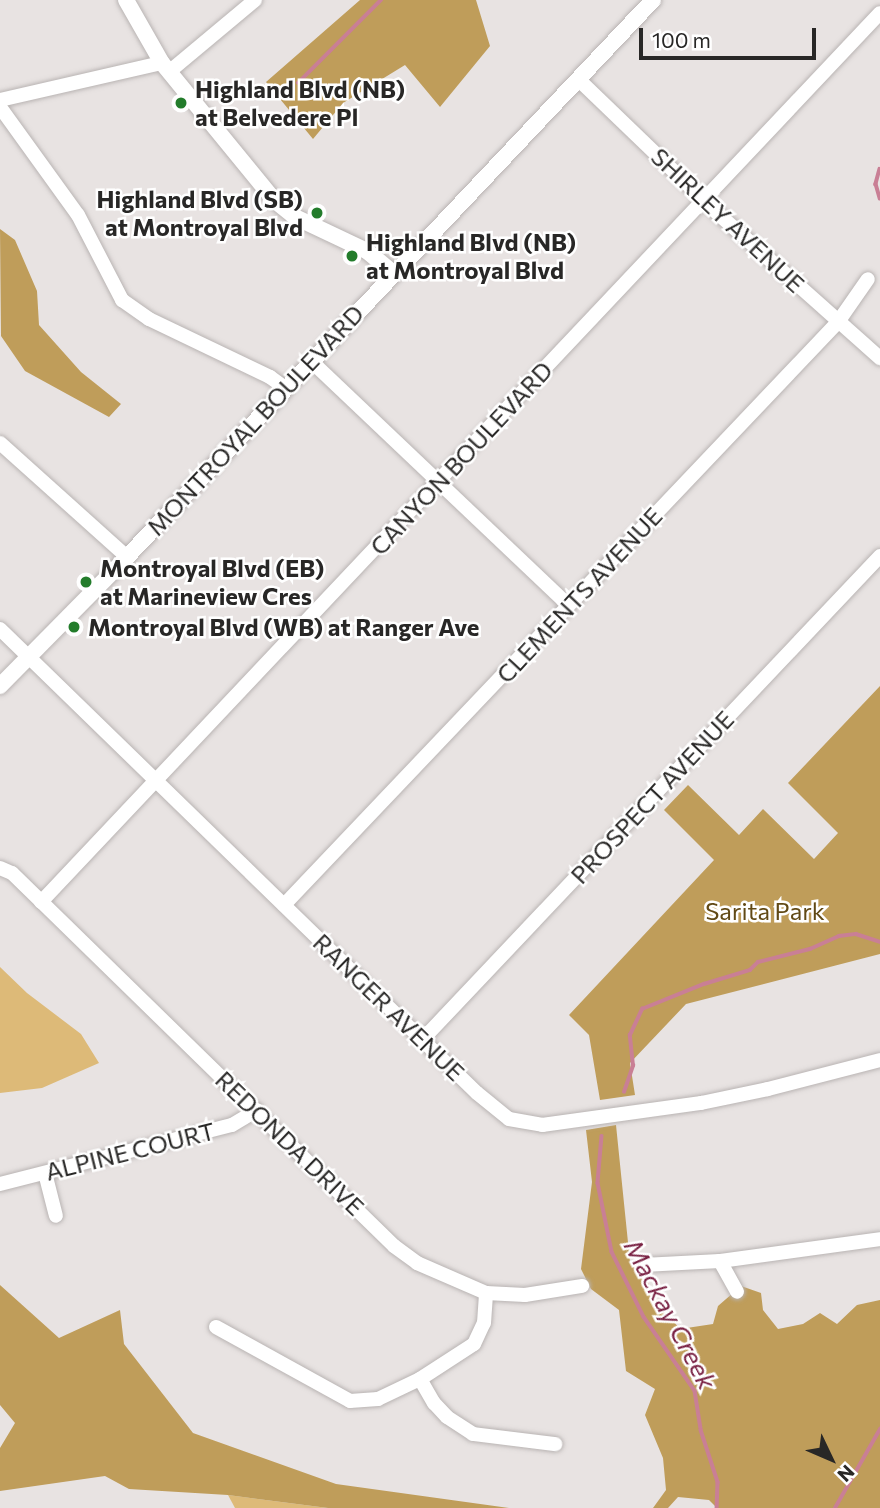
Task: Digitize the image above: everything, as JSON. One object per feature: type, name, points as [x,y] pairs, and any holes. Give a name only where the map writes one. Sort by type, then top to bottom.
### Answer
[{"type":"street","points":[[126,0],[165,68],[279,206],[306,223],[367,251],[393,273]]},
{"type":"street","points":[[0,100],[165,68],[255,0]]},
{"type":"street","name":"MONTROYAL BOULEVARD","points":[[0,686],[127,557],[653,0]]},
{"type":"street","name":"CANYON BOULEVARD","points":[[41,902],[880,13]]},
{"type":"street","name":"SHIRLEY AVENUE","points":[[578,79],[705,201],[880,358]]},
{"type":"street","points":[[0,107],[78,215],[122,300],[149,319],[270,377],[285,388]]},
{"type":"street","name":"CLEMENTS AVENUE","points":[[284,905],[838,322],[868,279]]},
{"type":"street","points":[[311,361],[568,605]]},
{"type":"street","points":[[0,443],[127,557]]},
{"type":"street","name":"PROSPECT AVENUE","points":[[424,1039],[880,556]]},
{"type":"street","name":"RANGER AVENUE","points":[[0,629],[500,1113],[531,1125],[701,1102],[768,1089],[880,1060]]},
{"type":"street","name":"REDONDA DRIVE","points":[[0,868],[12,873],[394,1246],[436,1274],[486,1293],[525,1295],[582,1286]]},
{"type":"street","name":"ALPINE COURT","points":[[0,1184],[232,1125],[257,1110]]},
{"type":"street","points":[[45,1173],[56,1216]]},
{"type":"street","points":[[643,1265],[720,1261],[880,1239]]},
{"type":"street","points":[[720,1261],[737,1292]]},
{"type":"street","points":[[216,1327],[350,1401],[378,1399],[420,1379],[474,1344],[484,1324],[486,1293]]},
{"type":"street","points":[[420,1379],[434,1403],[447,1418],[473,1434],[555,1444]]},
{"type":"shaded area","points":[[0,967],[27,993],[81,1034],[99,1063],[42,1088],[0,1093]]},
{"type":"shaded area","points":[[228,1495],[328,1508],[235,1508]]},
{"type":"green space","points":[[360,0],[476,0],[490,46],[440,107],[405,65],[343,103],[313,139],[266,82]]},
{"type":"green space","points":[[0,229],[15,240],[37,291],[39,325],[81,372],[121,404],[109,417],[25,371],[1,336]]},
{"type":"green space","name":"Sarita Park","points":[[880,686],[880,954],[686,1004],[630,1063],[635,1095],[600,1100],[589,1035],[569,1015],[714,860],[664,810],[688,785],[739,835],[763,809],[814,859],[838,833],[788,783]]},
{"type":"green space","points":[[616,1125],[630,1262],[646,1275],[652,1297],[680,1329],[713,1324],[718,1306],[741,1286],[761,1293],[763,1310],[778,1329],[803,1324],[820,1313],[837,1324],[857,1305],[880,1300],[880,1508],[717,1508],[709,1500],[678,1497],[668,1508],[653,1508],[666,1490],[663,1458],[645,1415],[655,1389],[626,1371],[619,1310],[591,1289],[581,1269],[592,1182],[586,1130]]},
{"type":"green space","points":[[0,1285],[59,1338],[120,1310],[124,1344],[193,1433],[336,1484],[509,1508],[328,1508],[228,1495],[129,1489],[105,1476],[0,1491],[0,1448],[15,1423],[0,1405]]},
{"type":"waterway","points":[[298,83],[381,0]]},
{"type":"waterway","name":"Mackay Creek","points":[[880,169],[876,184],[880,198]]},
{"type":"waterway","name":"Mackay Creek","points":[[624,1092],[633,1066],[630,1035],[642,1009],[704,984],[750,970],[758,962],[810,949],[839,936],[856,934],[880,942]]},
{"type":"waterway","name":"Mackay Creek","points":[[602,1136],[598,1183],[612,1252],[644,1317],[695,1391],[701,1430],[718,1482],[717,1508]]},
{"type":"waterway","points":[[835,1508],[880,1429]]},
{"type":"place","name":"Highland Blvd (NB) at Belvedere Pl","points":[[181,103]]},
{"type":"place","name":"Highland Blvd (SB) at Montroyal Blvd","points":[[317,213]]},
{"type":"place","name":"Highland Blvd (NB) at Montroyal Blvd","points":[[352,256]]},
{"type":"place","name":"Montroyal Blvd (EB) at Marineview Cres","points":[[86,582]]},
{"type":"place","name":"Montroyal Blvd (WB) at Ranger Ave","points":[[74,627]]}]
